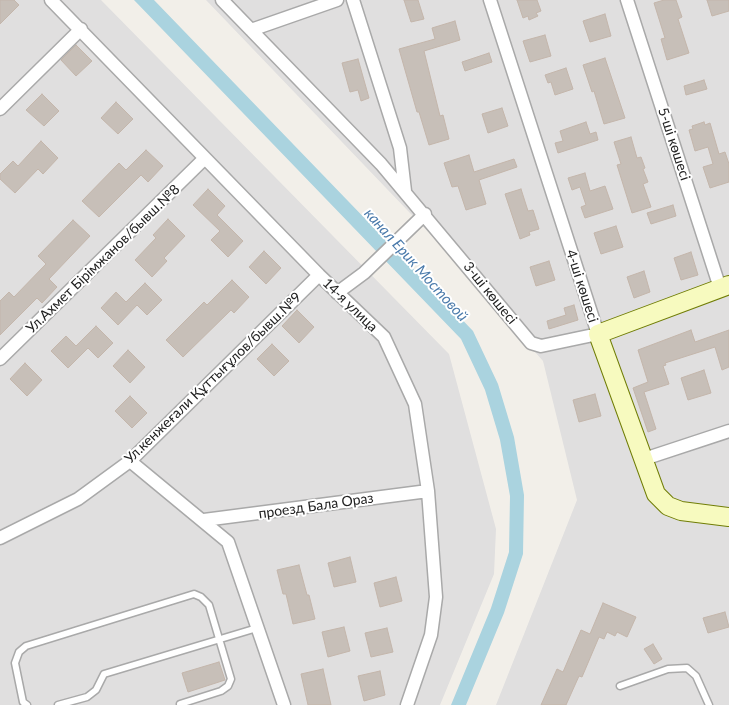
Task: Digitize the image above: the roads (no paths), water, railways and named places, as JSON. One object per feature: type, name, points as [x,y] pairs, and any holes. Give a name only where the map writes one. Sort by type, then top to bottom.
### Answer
[{"type":"street","name":"14-я улица","points":[[52,0],[319,275],[384,337],[415,404],[428,491],[436,597],[430,635],[407,705]]},
{"type":"street","name":"3-ші көшесі","points":[[222,0],[381,164],[425,214],[531,343],[541,346],[598,334]]},
{"type":"street","points":[[251,30],[337,0]]},
{"type":"street","points":[[354,0],[400,148],[405,191]]},
{"type":"street","name":"4-ші көшесі","points":[[490,0],[598,334],[656,494],[668,506],[681,511],[729,517]]},
{"type":"street","name":"5-ші көшесі","points":[[627,0],[725,286]]},
{"type":"street","points":[[0,110],[81,30]]},
{"type":"street","points":[[381,164],[400,148]]},
{"type":"street","name":"Ул.Ахмет Бірімжанов/бывш.№8","points":[[0,359],[205,158]]},
{"type":"street","points":[[337,293],[364,273],[425,214]]},
{"type":"street","name":"Ул.кенжеғали Құттығұлов/бывш.№9","points":[[0,538],[78,499],[130,461],[319,275]]},
{"type":"street","points":[[598,334],[725,286]]},
{"type":"street","points":[[644,460],[729,431]]},
{"type":"street","points":[[130,461],[204,520],[228,542],[284,705]]},
{"type":"street","name":"проезд Бала Ораз","points":[[204,520],[428,491]]},
{"type":"lane","points":[[27,705],[23,702],[15,663],[18,652],[26,646],[194,594],[201,597],[209,605],[231,679],[228,686],[221,691],[180,704]]},
{"type":"lane","points":[[58,705],[87,697],[96,690],[104,674],[258,628]]},
{"type":"lane","points":[[620,686],[668,669],[687,668],[696,676],[709,705]]},
{"type":"water","name":"канал Ерик Мостовой","points":[[134,0],[154,0],[473,331],[498,384],[514,437],[524,495],[523,554],[504,613],[466,705],[451,705],[491,608],[509,552],[510,496],[500,440],[485,390],[461,339]]}]
